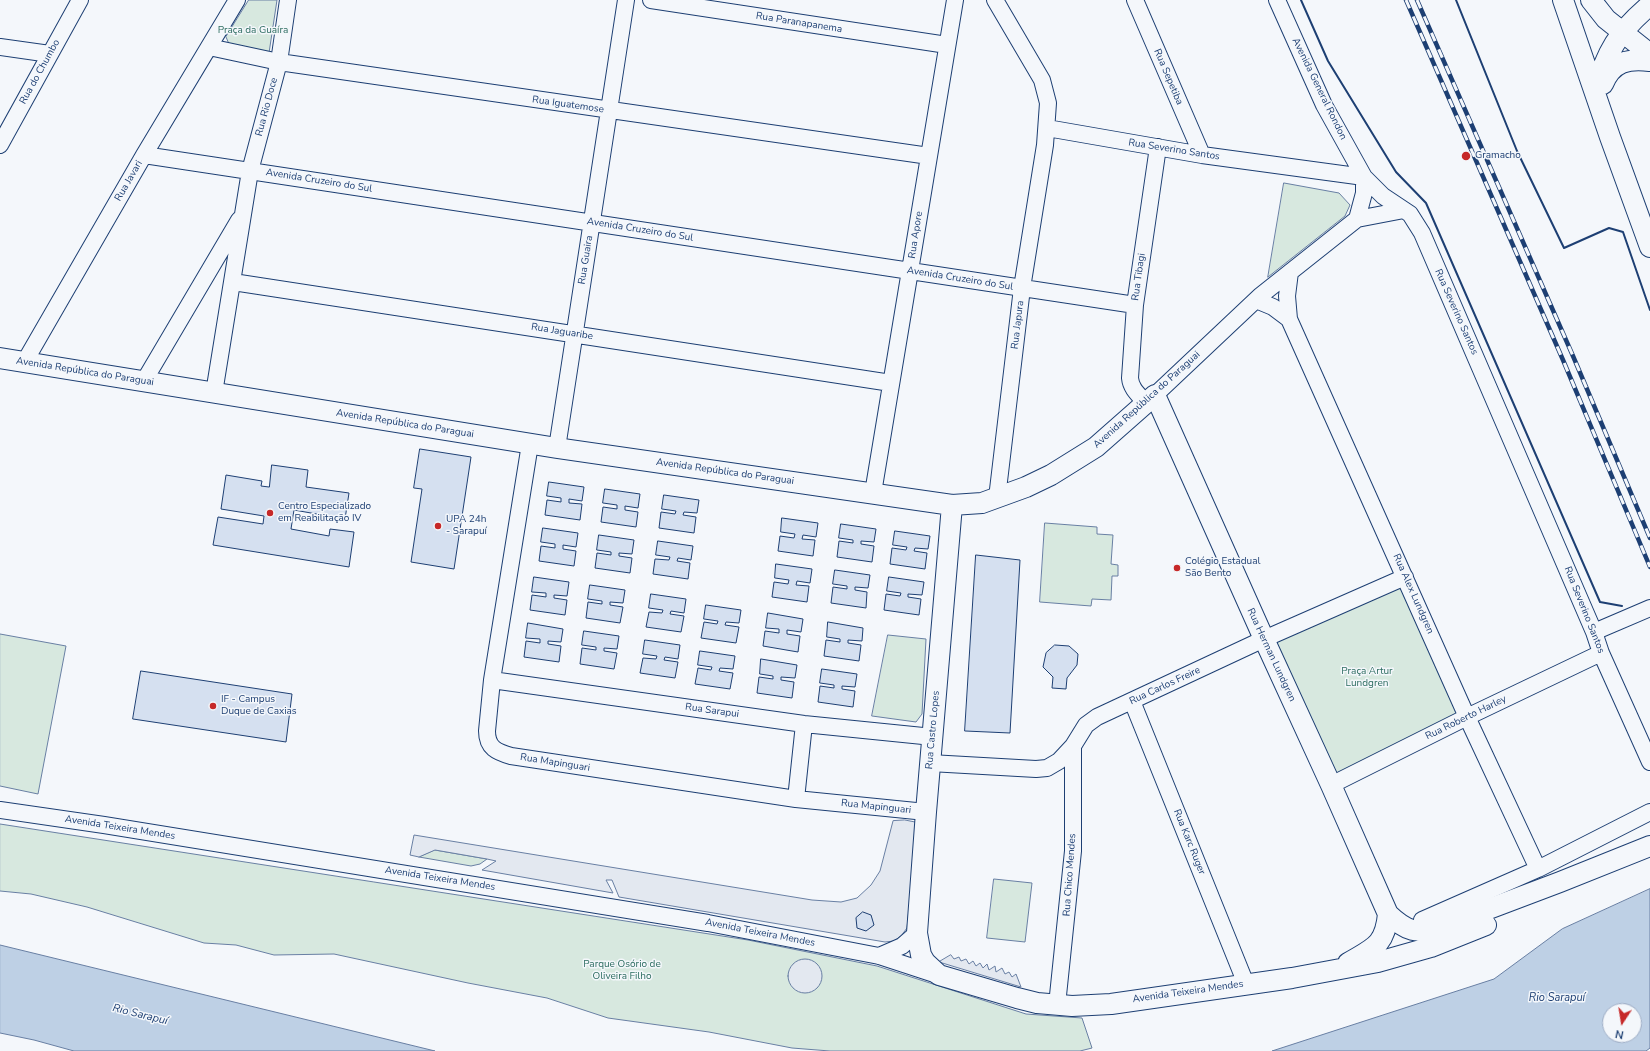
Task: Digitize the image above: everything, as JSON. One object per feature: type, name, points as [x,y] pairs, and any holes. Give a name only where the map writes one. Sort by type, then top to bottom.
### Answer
[{"type":"main road","points":[[1563,0],[1650,247]]},
{"type":"main road","points":[[1591,0],[1606,19],[1650,54]]},
{"type":"main road","points":[[1596,96],[1606,60],[1622,31],[1650,5]]},
{"type":"main road","points":[[1596,96],[1614,67],[1625,62],[1650,60]]},
{"type":"main road","name":"Avenida República do Paraguai","points":[[0,358],[530,444],[952,505],[982,503],[997,498],[1051,474],[1096,447],[1150,399]]},
{"type":"main road","name":"Rua Herman Lundgren","points":[[1150,399],[1264,639],[1388,914],[1396,922],[1409,929],[1421,932],[1441,927],[1460,928]]},
{"type":"main road","name":"Rua Castro Lopes","points":[[921,955],[917,933],[952,505]]},
{"type":"main road","points":[[1460,928],[1650,846]]},
{"type":"main road","points":[[1460,928],[1650,860]]},
{"type":"main road","points":[[1338,970],[1378,945],[1387,925],[1388,914]]},
{"type":"main road","name":"Avenida Teixeira Mendes","points":[[921,955],[925,962],[938,975],[1037,1003],[1072,1006],[1111,1004],[1338,970],[1397,958],[1431,947],[1460,928]]},
{"type":"street","name":"Rua do Chumbo","points":[[0,145],[80,0]]},
{"type":"street","name":"Rua Javari","points":[[24,363],[144,155],[237,0]]},
{"type":"street","name":"Rua Rio Doce","points":[[214,393],[250,171],[280,62],[288,0]]},
{"type":"street","name":"Rua Guaira","points":[[557,448],[626,0]]},
{"type":"street","name":"Rua Paranapanema","points":[[651,0],[947,45]]},
{"type":"street","name":"Rua Apore","points":[[873,493],[954,0]]},
{"type":"street","name":"Rua Japura","points":[[995,0],[1042,80],[1048,103],[1047,128],[1022,288],[997,498]]},
{"type":"street","name":"Rua Sepetiba","points":[[1135,0],[1202,155]]},
{"type":"street","name":"Avenida General Rondon","points":[[1277,0],[1324,105],[1364,177]]},
{"type":"street","points":[[0,47],[50,54]]},
{"type":"street","name":"Rua Iguatemose","points":[[209,47],[280,62],[609,111],[929,156]]},
{"type":"street","name":"Rua Severino Santos","points":[[1047,128],[1202,155],[1364,177],[1383,196],[1404,210],[1415,220],[1422,233],[1594,632],[1601,653],[1650,762]]},
{"type":"street","name":"Rua Tibagi","points":[[1150,399],[1131,384],[1135,306],[1158,147]]},
{"type":"street","name":"Avenida Cruzeiro do Sul","points":[[144,155],[1135,306]]},
{"type":"street","points":[[1357,219],[1364,193],[1364,177]]},
{"type":"street","name":"Avenida República do Paraguai","points":[[1150,399],[1256,300],[1357,219],[1404,210]]},
{"type":"street","name":"Rua Rio Doce","points":[[144,381],[243,213]]},
{"type":"street","name":"Rua Alex Lundgren","points":[[1290,272],[1287,296],[1289,319],[1467,717],[1538,869]]},
{"type":"street","name":"Rua Jaguaribe","points":[[233,282],[891,383]]},
{"type":"street","name":"Rua Alex Lundgren","points":[[1256,300],[1274,307],[1289,319]]},
{"type":"street","name":"Rua Mapinguari","points":[[530,444],[492,680],[487,738],[490,746],[497,752],[511,756],[796,799],[926,812]]},
{"type":"street","name":"Rua Carlos Freire","points":[[930,763],[1047,768],[1059,761],[1073,746],[1086,725],[1097,717],[1264,639],[1405,577]]},
{"type":"street","points":[[1594,632],[1650,608]]},
{"type":"street","name":"Rua Roberto Harley","points":[[1331,785],[1467,717],[1601,653]]},
{"type":"street","name":"Rua Sarapui","points":[[492,680],[804,724],[933,737]]},
{"type":"street","name":"Rua Karc Ruger","points":[[1132,701],[1246,984]]},
{"type":"street","points":[[796,799],[804,724]]},
{"type":"street","name":"Rua Chico Mendes","points":[[1057,1005],[1073,851],[1073,746]]},
{"type":"street","name":"Avenida Teixeira Mendes","points":[[0,810],[112,826],[708,923],[879,956],[938,975]]},
{"type":"street","points":[[1422,920],[1538,869],[1650,812]]},
{"type":"street","points":[[879,956],[902,946],[917,933]]},
{"type":"green space","name":"Praça da Guaíra","points":[[249,0],[277,0],[269,53],[229,44],[226,37]]},
{"type":"green space","points":[[1284,183],[1339,193],[1350,205],[1345,216],[1268,277]]},
{"type":"green space","points":[[1045,523],[1097,527],[1097,534],[1113,535],[1111,564],[1118,565],[1118,576],[1112,576],[1111,600],[1092,599],[1091,606],[1040,602]]},
{"type":"green space","name":"Praça Artur Lundgren","points":[[1401,584],[1461,714],[1335,776],[1276,643]]},
{"type":"green space","points":[[0,634],[66,646],[38,794],[0,786]]},
{"type":"green space","points":[[888,635],[926,639],[922,714],[916,722],[872,716]]},
{"type":"green space","name":"Parque Osório de Oliveira Filho","points":[[0,824],[748,940],[877,966],[1026,1014],[1082,1018],[1092,1048],[1080,1051],[830,1051],[792,1048],[709,1032],[608,1018],[547,998],[468,983],[334,954],[274,955],[236,945],[204,943],[87,907],[31,894],[0,891]]},
{"type":"green space","points":[[435,850],[487,859],[480,864],[471,866],[419,857]]},
{"type":"green space","points":[[994,879],[1032,883],[1025,942],[987,938]]},
{"type":"shaded area","points":[[905,820],[918,824],[907,928],[901,936],[894,941],[885,942],[619,897],[612,880],[606,880],[613,893],[482,870],[496,861],[487,859],[435,850],[419,857],[410,855],[414,835],[812,900],[841,902],[857,898],[871,885],[880,871],[893,821]]},
{"type":"shaded area","points":[[951,955],[954,959],[959,957],[961,961],[966,959],[969,964],[973,961],[976,966],[980,963],[983,968],[987,964],[989,970],[995,966],[996,972],[1002,968],[1005,974],[1009,972],[1012,977],[1016,974],[1021,987],[939,962]]},
{"type":"shaded area","points":[[802,959],[808,959],[812,960],[819,966],[822,976],[821,983],[815,990],[808,993],[802,993],[798,992],[791,986],[788,979],[788,973],[789,969],[795,962]]},
{"type":"water","name":"Rio Sarapuí","points":[[1650,889],[1650,1048],[1646,1051],[1272,1051],[1494,979],[1562,929]]},
{"type":"water","name":"Rio Sarapuí","points":[[0,945],[435,1051],[74,1051],[34,1040],[0,1033]]},
{"type":"building","name":"UPA 24h - Sarapuí","points":[[420,449],[471,457],[454,569],[411,562],[422,489],[414,488]]},
{"type":"building","name":"Centro Especializado em Reabilitação IV","points":[[272,465],[308,470],[306,487],[349,493],[345,519],[294,510],[291,529],[329,536],[330,529],[354,532],[349,567],[213,545],[218,517],[263,524],[264,516],[221,509],[226,475],[262,481],[261,486],[269,487]]},
{"type":"building","points":[[549,482],[584,487],[582,501],[569,499],[569,503],[582,504],[580,520],[545,515],[547,500],[561,502],[561,498],[547,496]]},
{"type":"building","points":[[605,489],[640,494],[638,508],[625,506],[625,510],[638,512],[636,527],[601,522],[603,507],[617,509],[617,505],[603,503]]},
{"type":"building","points":[[664,495],[699,500],[697,513],[684,512],[683,515],[696,517],[694,533],[659,528],[661,512],[675,514],[676,511],[662,509]]},
{"type":"building","points":[[782,518],[818,523],[816,537],[803,535],[802,539],[815,540],[813,556],[778,551],[780,536],[794,538],[795,534],[781,532]]},
{"type":"building","points":[[841,524],[876,529],[874,542],[861,541],[861,544],[874,546],[872,562],[837,557],[839,541],[853,543],[853,540],[839,538]]},
{"type":"building","points":[[543,528],[578,533],[576,547],[563,545],[563,549],[576,551],[574,566],[539,561],[541,546],[555,548],[555,544],[541,542]]},
{"type":"building","points":[[895,531],[930,536],[928,549],[915,548],[914,551],[927,553],[925,569],[890,564],[892,548],[906,550],[907,547],[893,545]]},
{"type":"building","points":[[599,535],[634,540],[632,554],[619,553],[619,556],[632,558],[630,573],[595,568],[597,553],[611,555],[611,552],[597,550]]},
{"type":"building","points":[[658,541],[693,546],[691,560],[678,558],[677,561],[690,563],[688,579],[653,574],[655,559],[669,560],[670,557],[656,555]]},
{"type":"building","points":[[976,555],[1020,560],[1010,733],[965,731]]},
{"type":"building","points":[[776,564],[812,569],[810,583],[797,581],[796,585],[809,586],[807,602],[772,597],[774,582],[788,584],[789,580],[775,578]]},
{"type":"building","points":[[835,570],[870,575],[868,588],[855,587],[855,590],[867,592],[866,608],[831,603],[833,587],[847,589],[847,586],[833,584]]},
{"type":"building","points":[[534,577],[569,582],[567,596],[554,595],[554,598],[567,600],[565,615],[530,610],[532,595],[546,597],[546,593],[532,592]]},
{"type":"building","points":[[889,577],[924,582],[922,595],[908,594],[908,597],[921,599],[919,615],[884,610],[886,594],[900,596],[901,593],[887,591]]},
{"type":"building","points":[[590,585],[625,590],[623,603],[610,602],[610,605],[623,607],[620,623],[586,618],[588,602],[602,604],[602,601],[588,599]]},
{"type":"building","points":[[651,594],[686,599],[684,613],[671,611],[670,614],[684,616],[681,632],[646,627],[649,612],[662,613],[663,610],[649,608]]},
{"type":"building","points":[[706,605],[741,610],[739,623],[726,622],[725,625],[739,627],[736,643],[701,638],[704,622],[717,624],[718,621],[704,619]]},
{"type":"building","points":[[768,613],[803,619],[801,632],[787,630],[787,634],[800,636],[798,652],[763,646],[765,631],[779,633],[779,629],[766,628]]},
{"type":"building","points":[[828,622],[863,628],[862,641],[848,640],[848,643],[861,645],[859,661],[824,656],[826,640],[840,642],[840,639],[827,637]]},
{"type":"building","points":[[528,623],[563,629],[561,642],[548,641],[548,644],[561,646],[559,662],[524,657],[526,641],[540,643],[540,639],[526,638]]},
{"type":"building","points":[[584,631],[619,636],[617,649],[604,648],[604,651],[617,653],[614,669],[580,664],[582,648],[596,650],[596,647],[582,645]]},
{"type":"building","points":[[645,640],[680,645],[678,659],[665,657],[664,660],[678,662],[675,678],[640,673],[643,658],[656,659],[657,656],[643,654]]},
{"type":"building","points":[[1055,645],[1069,646],[1078,654],[1077,665],[1067,678],[1066,689],[1052,688],[1053,677],[1043,667],[1046,653]]},
{"type":"building","points":[[700,651],[735,656],[733,669],[720,668],[719,671],[733,673],[730,689],[695,684],[698,668],[711,670],[712,667],[698,665]]},
{"type":"building","points":[[761,659],[797,665],[795,678],[781,677],[781,680],[794,682],[792,698],[757,693],[759,677],[773,679],[773,676],[760,674]]},
{"type":"building","points":[[822,669],[857,674],[855,687],[842,686],[842,689],[855,691],[853,707],[818,702],[820,686],[834,688],[834,685],[820,683]]},
{"type":"building","name":"IF - Campus Duque de Caxias","points":[[141,671],[292,694],[286,742],[133,719]]},
{"type":"building","points":[[863,912],[871,915],[874,925],[866,931],[857,928],[856,918]]},
{"type":"railway","points":[[1406,0],[1563,360],[1650,567]]},
{"type":"railway","points":[[1417,0],[1573,356],[1650,538]]},
{"type":"wall","points":[[1301,0],[1328,61],[1396,172],[1426,203],[1600,602],[1622,606]]},
{"type":"wall","points":[[1456,0],[1517,151],[1564,248],[1609,228],[1623,232],[1650,310]]},
{"type":"place","name":"Gramacho","points":[[1466,156]]},
{"type":"place","name":"Centro Especializado em Reabilitação IV","points":[[270,513]]},
{"type":"place","name":"UPA 24h - Sarapuí","points":[[438,526]]},
{"type":"place","name":"Colégio Estadual São Bento","points":[[1177,568]]},
{"type":"place","name":"IF - Campus Duque de Caxias","points":[[213,706]]}]
